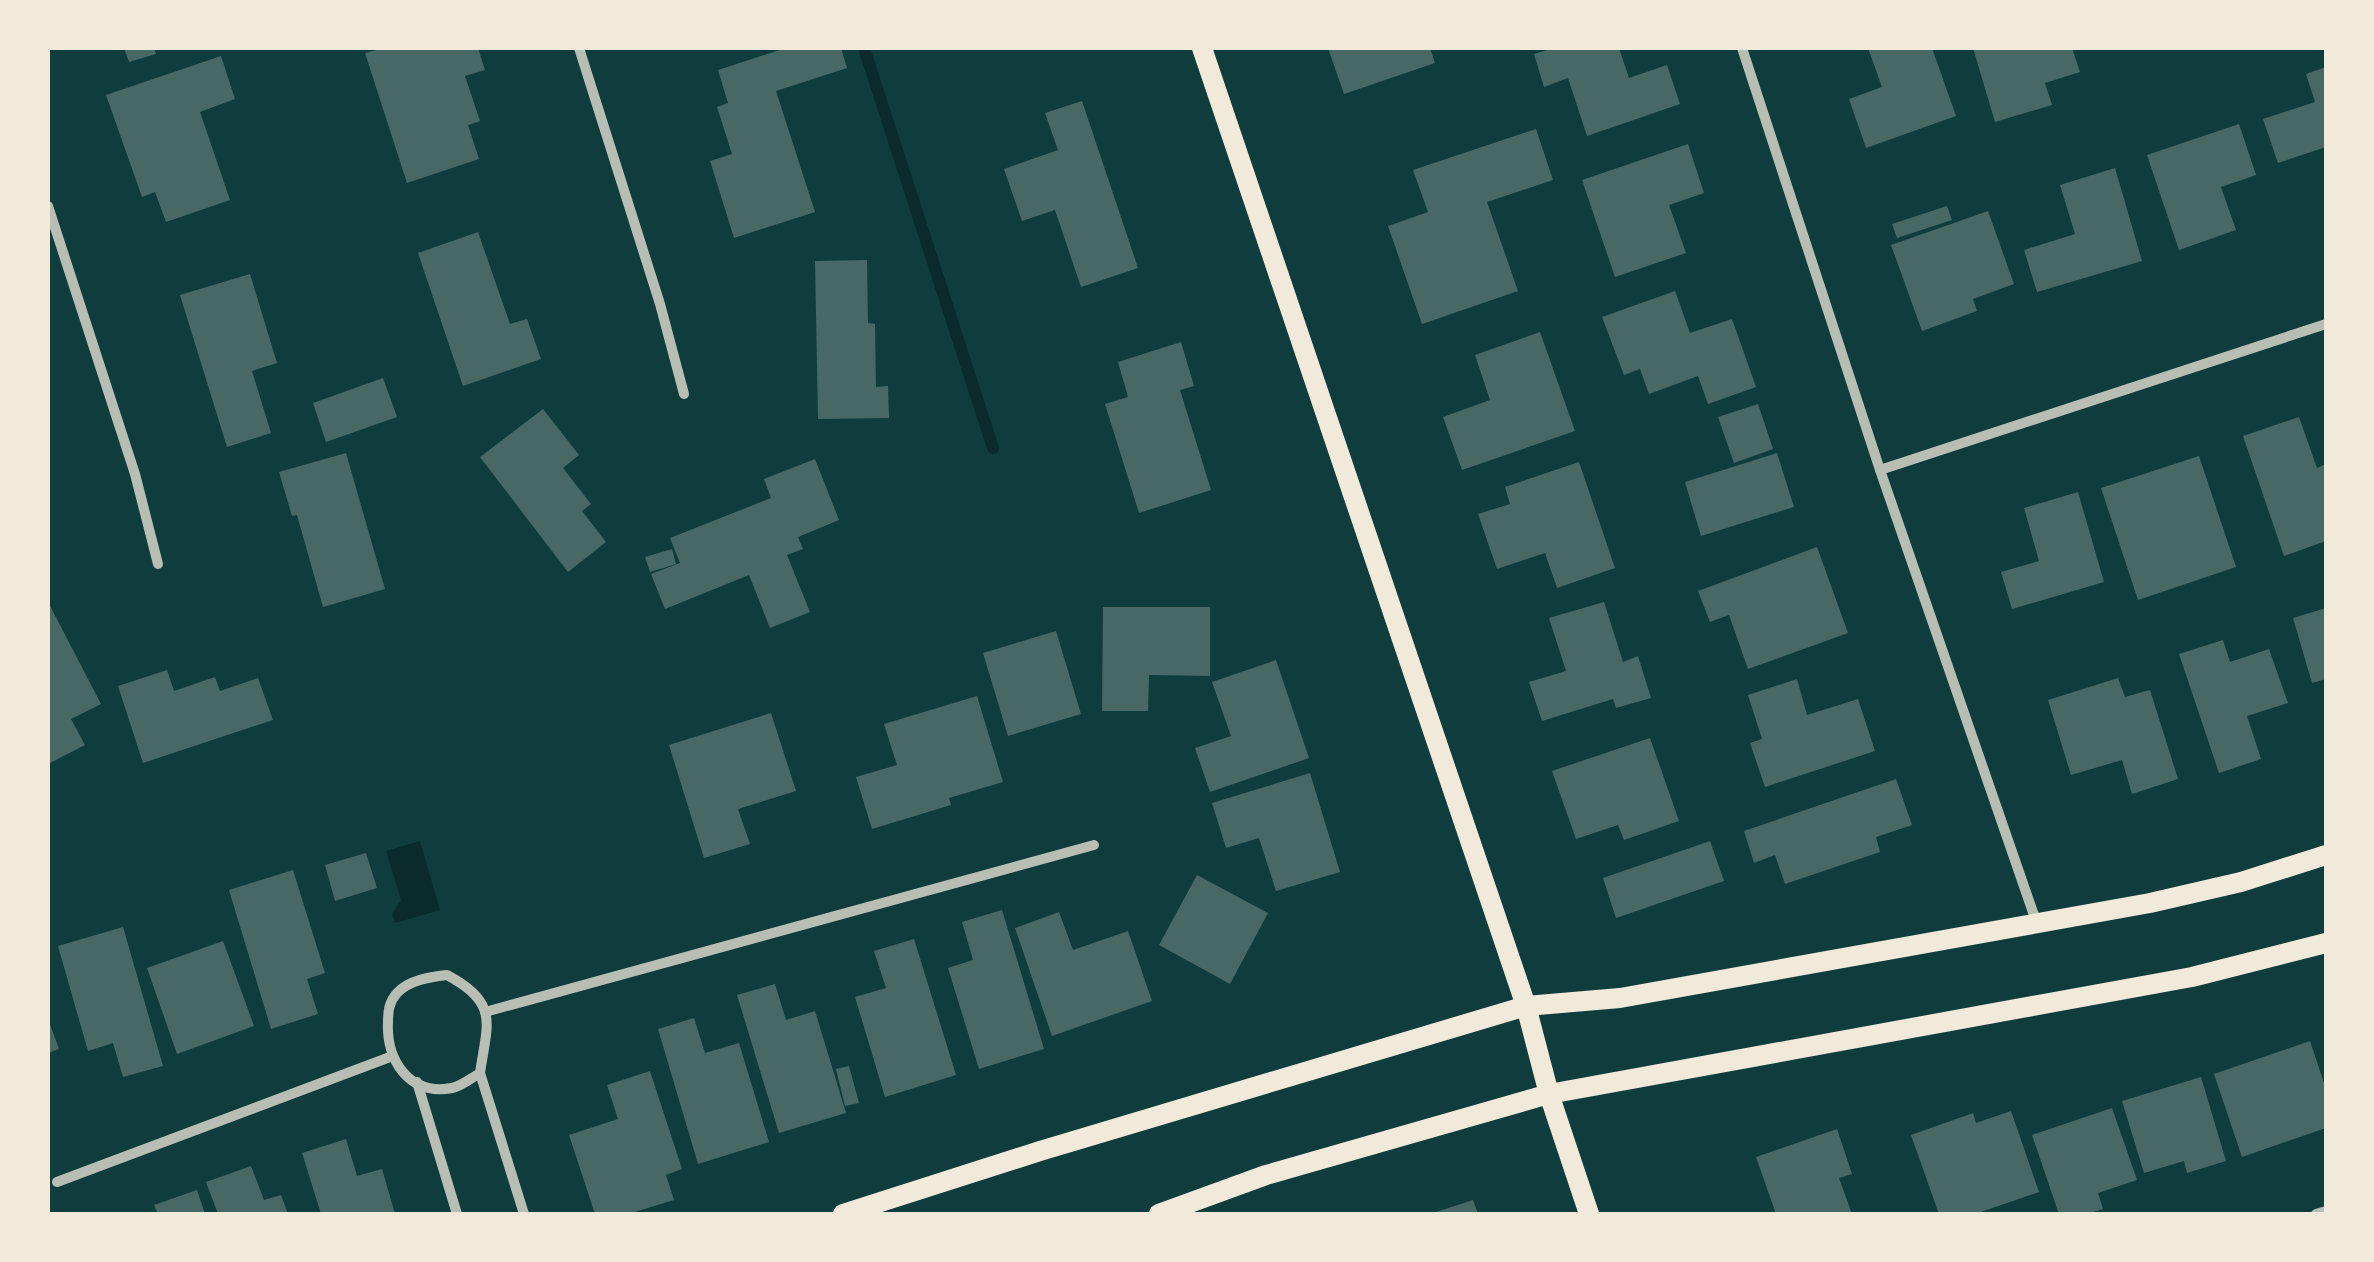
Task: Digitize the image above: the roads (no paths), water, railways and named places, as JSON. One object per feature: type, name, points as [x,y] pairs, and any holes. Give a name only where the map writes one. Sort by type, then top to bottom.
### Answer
[{"type":"main road","points":[[1202,48],[1526,1006],[1589,1214]]},
{"type":"main road","points":[[843,1214],[1526,1006],[1620,998],[2150,903],[2242,882],[2326,854]]},
{"type":"main road","points":[[1159,1214],[1266,1175],[1550,1094],[2192,977],[2326,942]]},
{"type":"street","points":[[578,48],[660,304],[684,394]]},
{"type":"street","points":[[1742,48],[1880,470],[2036,921]]},
{"type":"street","points":[[48,206],[135,474],[158,564]]},
{"type":"street","points":[[1880,470],[2326,324]]},
{"type":"street","points":[[485,1012],[1094,845]]},
{"type":"street","points":[[480,1074],[456,1087],[434,1089],[403,1074],[390,1057],[388,1008],[398,991],[423,978],[447,974],[478,998],[485,1012],[488,1038],[480,1074],[524,1214]]},
{"type":"street","points":[[57,1182],[390,1057]]},
{"type":"street","points":[[418,1082],[457,1214]]},
{"type":"street","points":[[2316,1214],[2326,1211]]},
{"type":"water","points":[[420,841],[440,910],[395,923],[392,914],[401,900],[386,851]]},
{"type":"waterway","points":[[864,48],[993,448]]}]
